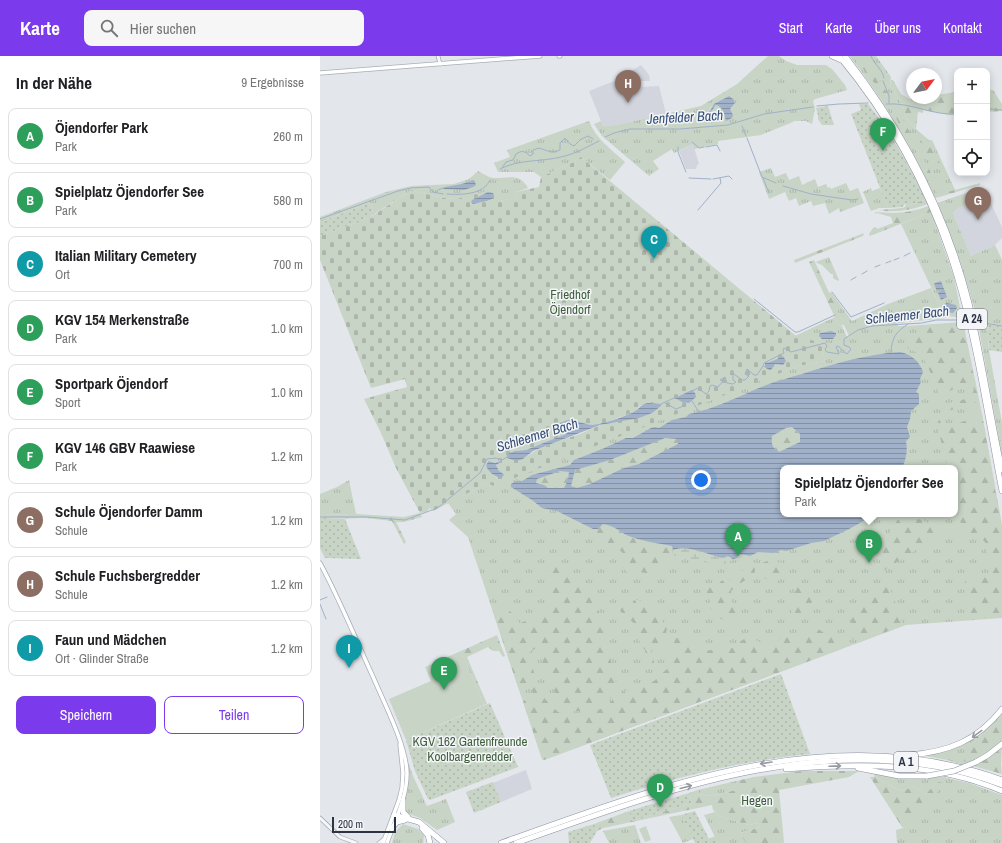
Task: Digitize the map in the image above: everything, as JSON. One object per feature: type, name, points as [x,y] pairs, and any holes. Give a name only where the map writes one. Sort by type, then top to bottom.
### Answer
[{"type":"highway","points":[[832,56],[845,63]]},
{"type":"highway","name":"A 24","points":[[839,56],[869,95],[899,142],[926,194],[946,242],[970,325],[1002,492]]},
{"type":"highway","name":"A 24","points":[[846,56],[880,104],[910,154],[932,198],[950,240],[969,303],[1002,470]]},
{"type":"highway","name":"A 1","points":[[501,843],[649,792],[736,769],[777,761],[819,757],[858,755],[896,756],[933,753],[955,746],[977,734],[991,722],[1002,709]]},
{"type":"highway","points":[[849,766],[899,776],[927,776],[954,772],[988,755],[1002,744]]},
{"type":"highway","name":"A 1","points":[[896,756],[965,768],[1002,780]]},
{"type":"highway","name":"A 1","points":[[516,843],[635,802],[712,781],[758,771],[819,761],[882,760],[909,763],[947,768],[981,777],[1002,785]]},
{"type":"highway","points":[[758,771],[883,765],[923,769],[962,777],[1002,791]]},
{"type":"highway","points":[[403,800],[403,812],[405,816],[407,819],[422,828],[428,835],[430,843]]},
{"type":"highway","points":[[396,815],[423,825],[444,843]]},
{"type":"highway","points":[[392,828],[397,822],[407,819]]},
{"type":"main road","points":[[320,73],[540,56]]},
{"type":"main road","points":[[320,563],[340,602],[404,751],[406,771],[403,800],[384,841]]},
{"type":"main road","points":[[387,843],[396,815],[402,788],[403,773],[400,744]]},
{"type":"street","points":[[438,56],[440,64]]},
{"type":"street","points":[[320,818],[340,837],[356,843]]},
{"type":"street","points":[[379,843],[384,841]]},
{"type":"shaded area","points":[[641,65],[649,75],[650,81],[635,80],[629,75],[628,73]]},
{"type":"shaded area","points":[[622,78],[640,87],[659,86],[666,114],[617,125],[603,126],[589,91]]},
{"type":"shaded area","points":[[693,144],[699,164],[697,165],[696,169],[686,169],[679,151]]},
{"type":"shaded area","points":[[988,197],[1002,227],[1002,238],[995,245],[971,256],[953,213],[957,209],[973,201]]},
{"type":"shaded area","points":[[526,770],[532,789],[501,802],[493,783]]},
{"type":"green space","points":[[768,56],[779,56],[786,61],[797,65],[826,65],[832,69],[845,85],[847,90],[815,99],[813,101],[815,108],[812,124],[806,121],[794,121],[761,135],[718,141],[718,144],[694,149],[693,144],[674,153],[672,149],[653,161],[659,169],[649,176],[602,136],[594,124],[601,121],[603,126],[617,125],[701,106],[737,84]],"holes":[[[727,97],[735,103],[730,111],[724,115],[723,109],[716,105],[710,113],[709,111],[711,107]]]},
{"type":"green space","points":[[850,56],[876,56],[891,77],[890,85],[903,106],[906,118],[929,140],[932,140],[956,192],[935,198],[897,125]]},
{"type":"green space","points":[[853,56],[862,56],[873,71],[886,91],[888,97],[886,101],[880,90]]},
{"type":"green space","points":[[891,80],[893,80],[901,94],[906,97],[906,104],[942,104],[942,94],[954,92],[954,115],[923,110],[923,113],[918,112],[916,129],[906,118],[903,106],[890,85]]},
{"type":"green space","points":[[990,90],[993,90],[1002,104],[1002,111],[990,112]]},
{"type":"green space","points":[[859,104],[868,104],[885,126],[912,173],[925,198],[924,200],[910,205],[905,204],[902,207],[888,208],[851,114],[861,110]]},
{"type":"green space","points":[[828,106],[834,125],[822,125],[818,119],[816,108]]},
{"type":"green space","points":[[894,106],[897,108],[941,192],[944,193],[980,183],[980,185],[939,197],[918,154],[893,113],[891,107]]},
{"type":"green space","points":[[589,121],[600,138],[625,162],[610,180],[581,157],[572,163],[541,177],[534,172],[498,172],[494,163],[510,157],[507,150]]},
{"type":"green space","points":[[925,138],[931,144],[941,166],[938,167],[935,165],[925,152],[920,141]]},
{"type":"green space","name":"Friedhof Öjendorf","points":[[581,157],[795,335],[821,343],[825,361],[798,366],[494,486],[487,483],[433,511],[430,508],[426,512],[420,513],[396,468],[364,399],[407,387],[405,379],[371,388],[320,260],[320,236],[369,218],[410,191],[457,199],[494,189],[500,201],[517,197],[516,192],[539,187],[541,177],[572,163]],"holes":[[[488,192],[494,198],[473,204],[475,198]],[[648,403],[661,404],[661,406],[649,414],[598,426],[543,447],[523,459],[515,451],[526,450],[567,434],[566,429],[573,419],[585,424],[598,425],[629,414],[640,406]],[[500,460],[501,462],[496,465],[499,470],[497,478],[486,465],[490,461],[495,463]]]},
{"type":"green space","points":[[771,168],[775,177],[786,173],[789,180],[799,176],[802,185],[815,179],[818,187],[826,184],[828,188],[830,187],[831,189],[846,183],[850,191],[858,188],[864,203],[840,212],[839,208],[829,214],[825,203],[813,206],[811,201],[799,206],[796,198],[789,201],[785,192],[769,199],[759,172]]},
{"type":"green space","points":[[478,171],[493,178],[517,178],[525,183],[528,188],[516,192],[517,197],[500,201],[444,198],[410,191],[374,214],[370,203],[320,222],[320,217],[386,192],[411,186],[454,184],[469,179]]},
{"type":"green space","points":[[871,188],[872,191],[880,188],[888,208],[879,208],[871,211],[863,192]]},
{"type":"green space","points":[[969,192],[973,201],[957,209],[953,213],[971,256],[995,245],[1002,260],[1002,325],[987,323],[987,325],[989,350],[1002,423],[1002,455],[976,313],[960,261],[937,203]]},
{"type":"green space","points":[[925,198],[928,204],[916,208],[897,211],[879,210],[902,208],[905,207],[906,204],[910,205],[924,200]]},
{"type":"green space","points":[[370,203],[374,214],[369,218],[320,236],[320,222]]},
{"type":"green space","points":[[928,206],[931,212],[870,236],[869,234],[873,228],[876,227],[877,229],[893,223],[891,217],[877,213],[874,214],[876,212],[903,212]]},
{"type":"green space","points":[[931,212],[954,277],[962,318],[948,316],[945,318],[897,323],[898,326],[906,326],[963,322],[982,414],[1002,525],[1002,618],[906,625],[544,760],[542,759],[468,537],[449,520],[456,514],[448,503],[487,483],[798,366],[825,361],[821,343],[795,336],[835,317],[839,326],[842,326],[847,337],[849,336],[829,293],[831,292],[852,321],[888,304],[931,288],[942,310],[901,224]]},
{"type":"green space","points":[[864,233],[863,236],[795,263],[794,260]]},
{"type":"green space","points":[[829,257],[839,280],[838,281],[833,278],[833,274],[816,262]]},
{"type":"green space","points":[[814,260],[844,325],[839,326],[809,262]]},
{"type":"green space","points":[[963,323],[979,401],[945,412],[939,408],[940,404],[965,399],[969,397],[974,389],[970,385],[957,387],[939,397],[936,384],[922,355],[903,346],[923,326]]},
{"type":"green space","points":[[987,323],[1002,325],[1002,352],[989,350]]},
{"type":"green space","points":[[982,414],[1002,530],[1002,617],[967,619],[965,579],[991,577],[985,542],[978,536],[965,538],[958,533],[958,530],[962,529],[958,512],[958,465],[947,465],[936,422],[939,419],[943,427],[949,427]]},
{"type":"green space","points":[[792,427],[800,434],[800,442],[779,452],[772,446],[772,436]]},
{"type":"green space","points":[[665,438],[679,439],[678,444],[639,464],[624,468],[590,484],[577,488],[570,486],[575,470],[610,460]]},
{"type":"green space","points":[[560,471],[569,472],[568,480],[564,488],[548,488],[544,485],[536,484],[537,479]]},
{"type":"green space","points":[[349,480],[356,514],[320,515],[320,494]]},
{"type":"green space","points":[[420,513],[422,517],[404,522],[396,522],[406,542],[404,544],[392,521],[366,518],[320,519],[320,515],[356,514],[404,517]]},
{"type":"green space","points":[[900,517],[910,517],[925,521],[943,532],[942,537],[925,544],[883,571],[880,560],[892,527]]},
{"type":"green space","points":[[320,519],[345,519],[361,559],[325,558],[320,548]]},
{"type":"green space","points":[[603,524],[614,526],[631,537],[649,543],[672,546],[671,561],[663,570],[650,573],[636,571],[637,576],[629,577],[629,574],[622,567],[624,565],[628,565],[622,552],[619,550],[616,554],[609,550],[597,533],[598,529]]},
{"type":"green space","points":[[678,548],[706,552],[723,558],[728,556],[733,559],[728,563],[723,564],[693,561],[673,555],[673,550]]},
{"type":"green space","points":[[781,550],[786,551],[783,561],[771,558],[766,552],[774,553]]},
{"type":"green space","points":[[555,558],[590,585],[601,619],[618,691],[604,705],[586,711],[570,711],[561,708],[537,648],[529,652],[536,681],[518,687],[492,609],[505,605],[520,623],[549,613],[549,576],[552,563]]},
{"type":"green space","points":[[770,560],[776,563],[782,562],[783,566],[783,572],[780,579],[774,583],[764,578],[761,574],[762,563]]},
{"type":"green space","points":[[754,564],[754,575],[736,586],[731,591],[732,603],[738,611],[741,621],[732,626],[717,616],[710,608],[710,601],[706,592],[709,588],[719,585],[723,580],[728,582],[740,574],[746,566]]},
{"type":"green space","points":[[798,580],[812,592],[812,601],[811,609],[795,615],[792,614],[792,611]]},
{"type":"green space","points":[[889,585],[903,625],[858,643],[856,637],[837,644],[839,650],[544,760],[542,759],[523,701],[526,700],[527,702],[535,700],[530,684],[537,682],[545,699],[558,712],[567,715],[584,715],[606,707],[618,694],[654,681],[668,668],[670,650],[676,638],[687,639],[700,646],[701,651],[733,648],[737,643],[748,637],[765,644],[803,633],[813,626],[836,640],[855,633],[849,614],[869,591]]},
{"type":"green space","points":[[638,600],[651,608],[667,628],[664,643],[655,645],[651,650],[655,666],[651,667],[647,660],[645,650],[640,644],[637,626],[620,611],[622,607],[634,614],[633,601]]},
{"type":"green space","points":[[497,635],[505,656],[503,657],[499,651],[493,651],[488,647],[467,657],[487,704],[484,705],[461,651]]},
{"type":"green space","points":[[461,651],[484,705],[406,740],[389,699],[431,681],[425,667]]},
{"type":"green space","points":[[781,674],[810,754],[734,765],[660,783],[611,798],[590,745]]},
{"type":"green space","name":"KGV 162 Gartenfreunde Koolbargenredder","points":[[490,703],[518,767],[430,800],[428,799],[415,771],[406,740]]},
{"type":"green space","points":[[1002,714],[996,723],[970,744],[971,762],[964,765],[921,755],[938,753],[993,723]]},
{"type":"green space","points":[[1002,714],[1002,742],[990,752],[976,760],[964,761],[965,750],[970,744],[996,723]]},
{"type":"green space","points":[[1002,747],[1002,774],[973,766]]},
{"type":"green space","points":[[408,764],[427,806],[446,799],[455,822],[437,830],[420,818],[404,812],[403,806]]},
{"type":"green space","name":"Hegen","points":[[801,771],[859,771],[849,777],[779,790],[783,843],[746,843],[740,833],[761,827],[758,823],[749,825],[719,816],[713,810],[712,805],[603,828],[597,831],[594,824],[629,811],[632,821],[692,803],[689,793],[698,790],[699,794],[712,796],[736,790],[736,781],[754,777]]},
{"type":"green space","points":[[870,772],[904,778],[943,777],[969,783],[1002,795],[1002,843],[897,843],[896,830],[907,827],[937,782],[926,794],[914,787],[901,791],[874,777],[875,775]]},
{"type":"green space","points":[[870,777],[874,777],[901,791],[914,787],[926,794],[937,782],[945,783],[907,827],[904,828]]},
{"type":"green space","points":[[736,781],[736,790],[712,796],[699,794],[698,790]]},
{"type":"green space","points":[[493,782],[501,802],[474,813],[466,792]]},
{"type":"green space","points":[[689,793],[692,803],[632,821],[629,811]]},
{"type":"green space","points":[[695,811],[709,839],[715,836],[718,843],[695,843],[681,815]]},
{"type":"green space","points":[[715,812],[719,816],[749,825],[758,823],[761,827],[740,833],[746,843],[718,843],[704,815]]},
{"type":"green space","points":[[681,815],[693,839],[683,843],[669,817]]},
{"type":"green space","points":[[403,824],[418,829],[424,835],[423,843],[392,843],[395,832]]},
{"type":"green space","points":[[594,824],[597,831],[590,843],[569,843],[568,832]]},
{"type":"green space","points":[[635,825],[641,843],[609,843],[603,831]]},
{"type":"green space","points":[[646,826],[651,840],[645,842],[639,829]]},
{"type":"water","points":[[729,96],[735,103],[730,109],[733,115],[732,118],[726,121],[722,109],[716,105],[710,113],[709,112],[714,104]]},
{"type":"water","points":[[474,180],[476,185],[464,190],[443,188],[462,184]]},
{"type":"water","points":[[488,192],[493,193],[494,198],[473,204],[471,202],[472,200]]},
{"type":"water","points":[[941,281],[947,297],[941,300],[938,293],[942,290],[937,291],[934,284]]},
{"type":"water","points":[[947,303],[956,305],[957,308],[953,313],[946,312],[942,305]]},
{"type":"water","points":[[831,331],[836,333],[833,339],[822,339],[819,336],[820,333]]},
{"type":"water","points":[[900,352],[908,355],[917,362],[922,368],[923,372],[920,379],[921,382],[916,392],[919,394],[919,404],[911,411],[907,427],[910,437],[906,441],[907,448],[903,465],[780,465],[780,517],[871,517],[824,541],[811,543],[786,551],[781,550],[774,553],[758,552],[750,556],[740,554],[737,558],[733,559],[728,556],[723,558],[685,548],[673,550],[672,546],[637,539],[608,525],[603,524],[598,529],[593,529],[557,511],[542,508],[511,487],[511,484],[516,481],[522,481],[532,475],[570,465],[574,460],[626,438],[633,438],[651,428],[659,428],[672,420],[686,417],[689,414],[718,406],[769,384],[863,357]],"holes":[[[792,427],[800,434],[800,442],[779,452],[772,445],[772,436],[786,428]],[[665,438],[678,439],[678,444],[639,464],[624,468],[590,484],[577,488],[571,486],[575,470],[610,460]],[[560,471],[569,472],[568,480],[564,488],[548,488],[544,485],[536,483],[537,479]]]},
{"type":"water","points":[[783,356],[786,361],[783,365],[775,364],[771,370],[763,366],[765,366],[765,363]]},
{"type":"water","points":[[692,390],[696,397],[689,403],[682,402],[675,398]]},
{"type":"water","points":[[644,404],[661,404],[661,406],[652,413],[639,418],[600,425],[533,451],[523,459],[516,461],[507,458],[507,455],[510,453],[526,450],[566,434],[566,429],[562,429],[560,423],[565,421],[574,420],[593,425],[599,424],[628,415]]},
{"type":"water","points":[[502,460],[496,465],[499,471],[504,475],[501,478],[492,473],[486,465],[489,461],[495,463]]},
{"type":"waterway","points":[[871,56],[882,72],[884,78]]},
{"type":"waterway","points":[[883,81],[889,96],[889,103]]},
{"type":"waterway","name":"Jenfelder Bach","points":[[817,106],[868,103]]},
{"type":"waterway","name":"Jenfelder Bach","points":[[886,104],[904,105],[939,113],[954,114]]},
{"type":"waterway","name":"Jenfelder Bach","points":[[605,137],[630,129],[680,129],[728,125],[764,114],[813,107]]},
{"type":"waterway","name":"Jenfelder Bach","points":[[990,109],[1002,110]]},
{"type":"waterway","points":[[742,126],[746,136]]},
{"type":"waterway","points":[[502,168],[506,162],[513,160],[516,154],[520,152],[525,152],[530,156],[533,154],[533,150],[539,148],[554,152],[560,150],[560,143],[565,138],[574,146],[580,140],[588,136],[593,139]]},
{"type":"waterway","points":[[747,138],[762,177],[776,183]]},
{"type":"waterway","name":"Jenfelder Bach","points":[[500,169],[522,162],[553,159],[566,156],[599,141]]},
{"type":"waterway","points":[[692,142],[699,148],[704,147]]},
{"type":"waterway","points":[[706,147],[717,145],[720,151]]},
{"type":"waterway","points":[[678,147],[678,152],[686,172]]},
{"type":"waterway","points":[[713,179],[729,176],[732,179]]},
{"type":"waterway","points":[[689,178],[711,179]]},
{"type":"waterway","points":[[698,210],[721,183],[720,178]]},
{"type":"waterway","points":[[763,178],[769,193]]},
{"type":"waterway","name":"Jenfelder Bach","points":[[447,194],[471,193],[483,189],[490,180]]},
{"type":"waterway","points":[[783,186],[811,194],[852,200],[858,199]]},
{"type":"waterway","name":"Jenfelder Bach","points":[[320,219],[398,191],[411,188],[429,187],[433,192],[443,194]]},
{"type":"waterway","name":"Jenfelder Bach","points":[[436,193],[438,190],[443,188]]},
{"type":"waterway","points":[[904,256],[910,253]]},
{"type":"waterway","points":[[894,260],[899,258]]},
{"type":"waterway","points":[[886,263],[891,261]]},
{"type":"waterway","points":[[875,267],[880,265]]},
{"type":"waterway","points":[[862,274],[867,271]]},
{"type":"waterway","points":[[851,280],[856,277]]},
{"type":"waterway","points":[[832,292],[851,317],[884,303]]},
{"type":"waterway","points":[[754,299],[795,332],[835,315]]},
{"type":"waterway","name":"Schleemer Bach","points":[[692,391],[698,388],[706,394],[709,391],[710,386],[712,385],[718,387],[723,381],[720,380],[725,377],[727,383],[733,384],[736,382],[733,380],[733,374],[742,380],[745,380],[749,376],[745,374],[747,369],[754,375],[757,375],[764,363],[784,353],[784,348],[791,352],[825,343],[827,346],[825,350],[827,352],[839,354],[836,347],[837,346],[847,354],[851,349],[844,345],[844,339],[858,330],[872,326],[922,323],[936,320],[963,320]]},
{"type":"waterway","name":"Schleemer Bach","points":[[979,322],[1002,326]]},
{"type":"waterway","points":[[891,352],[892,342],[895,335],[908,324]]},
{"type":"waterway","name":"Schleemer Bach","points":[[661,404],[676,397]]},
{"type":"waterway","points":[[692,401],[699,412]]},
{"type":"waterway","name":"Schleemer Bach","points":[[665,403],[676,409],[686,405],[685,403]]},
{"type":"waterway","name":"Schleemer Bach","points":[[433,510],[480,473],[487,459],[496,458],[502,460],[507,457]]},
{"type":"waterway","name":"Schleemer Bach","points":[[320,517],[367,517],[405,520],[432,510]]},
{"type":"waterway","points":[[320,600],[327,597]]},
{"type":"waterway","points":[[320,604],[326,619]]},
{"type":"place","name":"Schule Fuchsbergredder","points":[[628,103]]},
{"type":"place","name":"KGV 146 GBV Raawiese","points":[[883,151]]},
{"type":"place","name":"Schule Öjendorfer Damm","points":[[978,220]]},
{"type":"place","name":"Italian Military Cemetery","points":[[654,259]]},
{"type":"place","name":"Öjendorfer Park","points":[[738,556]]},
{"type":"place","name":"Spielplatz Öjendorfer See","points":[[869,563]]},
{"type":"place","name":"Faun und Mädchen","points":[[349,668]]},
{"type":"place","name":"Sportpark Öjendorf","points":[[444,690]]},
{"type":"place","name":"KGV 154 Merkenstraße","points":[[660,807]]}]
